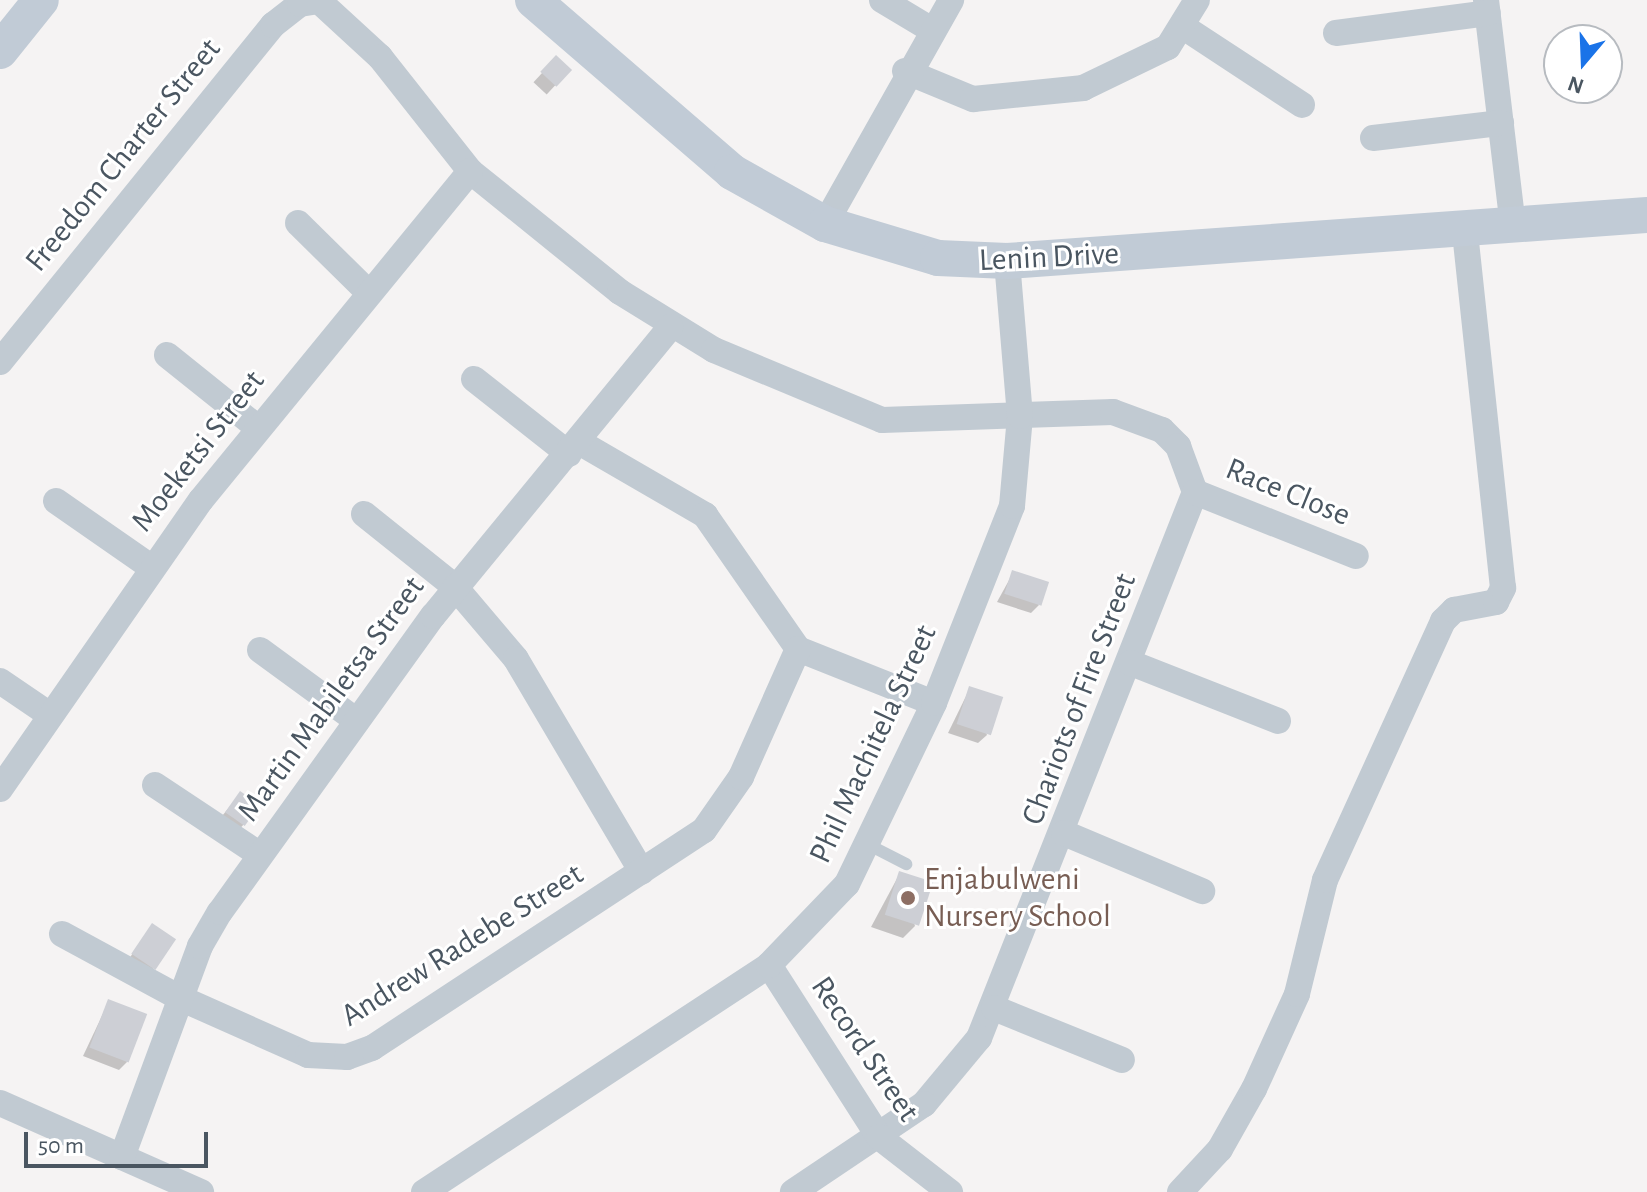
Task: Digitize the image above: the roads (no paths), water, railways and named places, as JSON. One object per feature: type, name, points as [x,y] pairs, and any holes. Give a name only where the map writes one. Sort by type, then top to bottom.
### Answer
[{"type":"street","points":[[0,51],[41,0]]},
{"type":"street","name":"Freedom Charter Street","points":[[0,362],[273,25],[300,4],[320,0],[380,57],[470,171],[670,327],[872,417],[1020,416]]},
{"type":"street","name":"Lenin Drive","points":[[533,0],[732,172],[825,224],[938,258],[1007,261],[1465,231],[1647,215]]},
{"type":"street","points":[[882,0],[932,30]]},
{"type":"street","points":[[825,224],[905,71],[951,0]]},
{"type":"street","points":[[905,71],[973,99],[1052,95],[1149,61],[1185,28],[1197,0]]},
{"type":"street","points":[[1336,33],[1487,7],[1513,226]]},
{"type":"street","points":[[1185,28],[1302,105]]},
{"type":"street","points":[[1373,138],[1501,123]]},
{"type":"street","name":"Moeketsi Street","points":[[0,789],[151,567],[257,427],[470,171]]},
{"type":"street","points":[[298,223],[368,292]]},
{"type":"street","points":[[1180,1192],[1220,1149],[1254,1089],[1297,994],[1325,880],[1443,621],[1454,610],[1496,602],[1503,588],[1465,231]]},
{"type":"street","name":"Phil Machitela Street","points":[[424,1192],[769,965],[836,901],[869,845],[934,703],[1012,506],[1020,416],[1007,261]]},
{"type":"street","name":"Martin Mabiletsa Street","points":[[122,1157],[200,946],[259,854],[455,587],[574,448],[670,327]]},
{"type":"street","points":[[167,355],[257,427]]},
{"type":"street","points":[[474,379],[574,448],[705,515],[798,649],[934,703]]},
{"type":"street","points":[[1020,416],[1079,410],[1141,419],[1178,446],[1195,492]]},
{"type":"street","name":"Race Close","points":[[1195,492],[1356,556]]},
{"type":"street","name":"Chariots of Fire Street","points":[[793,1192],[879,1137],[948,1081],[994,1008],[1131,663],[1195,492]]},
{"type":"street","points":[[56,501],[151,567]]},
{"type":"street","points":[[364,514],[455,587],[516,659],[642,872]]},
{"type":"street","name":"Andrew Radebe Street","points":[[62,934],[180,998],[308,1055],[347,1057],[372,1048],[642,872],[718,815],[798,649]]},
{"type":"street","points":[[260,650],[357,721]]},
{"type":"street","points":[[1131,663],[1278,721]]},
{"type":"street","points":[[0,681],[50,715]]},
{"type":"street","points":[[155,785],[259,854]]},
{"type":"street","points":[[1064,833],[1202,891]]},
{"type":"street","name":"Record Street","points":[[769,965],[879,1137],[950,1192]]},
{"type":"street","points":[[994,1008],[1122,1060]]},
{"type":"street","points":[[0,1103],[201,1192]]},
{"type":"lane","points":[[869,845],[906,864]]},
{"type":"place","name":"Enjabulweni Nursery School","points":[[908,898]]}]
